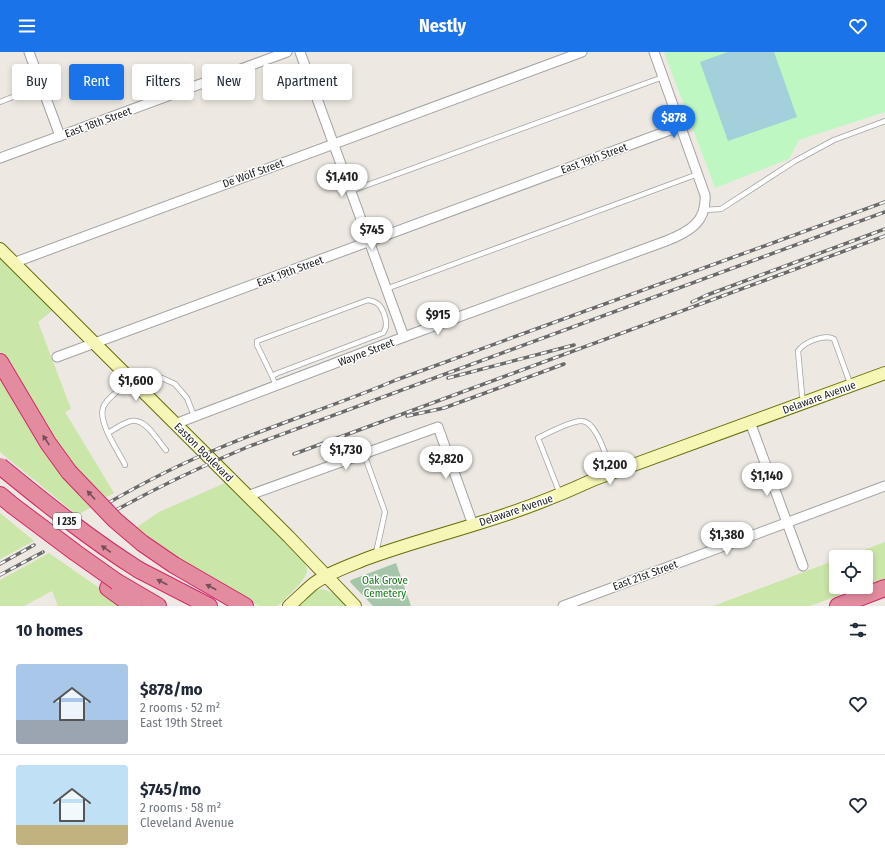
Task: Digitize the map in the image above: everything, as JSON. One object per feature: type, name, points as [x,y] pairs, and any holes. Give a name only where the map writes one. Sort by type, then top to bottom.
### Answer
[{"type":"highway","points":[[0,362],[36,424],[69,472],[115,520],[142,543],[174,565],[245,606]]},
{"type":"highway","name":"I 235","points":[[0,466],[58,514],[110,552],[139,570],[209,606]]},
{"type":"highway","points":[[6,500],[84,572],[158,606]]},
{"type":"highway","points":[[113,585],[133,606]]},
{"type":"highway","points":[[838,606],[885,588]]},
{"type":"main road","name":"Easton Boulevard","points":[[0,250],[289,537],[355,606]]},
{"type":"main road","name":"Delaware Avenue","points":[[326,577],[417,541],[473,525],[560,495],[612,472],[885,373]]},
{"type":"main road","points":[[289,606],[312,585],[326,577]]},
{"type":"street","points":[[29,52],[34,64]]},
{"type":"street","name":"East 18th Street","points":[[0,158],[287,52]]},
{"type":"street","points":[[300,52],[404,337]]},
{"type":"street","name":"De Wolf Street","points":[[13,263],[582,52]]},
{"type":"street","points":[[654,52],[705,195],[704,210]]},
{"type":"street","points":[[47,100],[60,136]]},
{"type":"street","name":"East 19th Street","points":[[56,357],[681,126]]},
{"type":"street","name":"Wayne Street","points":[[174,424],[404,337],[680,236],[698,222],[704,210]]},
{"type":"street","points":[[750,422],[803,566]]},
{"type":"street","points":[[247,496],[438,427],[473,525]]},
{"type":"street","name":"East 21st Street","points":[[563,606],[885,486]]},
{"type":"lane","points":[[350,191],[663,77]]},
{"type":"lane","points":[[0,102],[12,97]]},
{"type":"lane","points":[[704,210],[721,209],[795,161],[834,140],[885,121]]},
{"type":"lane","points":[[386,289],[698,174]]},
{"type":"lane","points":[[272,376],[383,333],[387,330],[388,324],[380,305],[376,302],[368,300],[257,341],[257,345],[276,386]]},
{"type":"lane","points":[[804,402],[798,351],[801,346],[822,337],[830,337],[834,339],[851,386]]},
{"type":"lane","points":[[125,465],[108,433],[102,416],[102,408],[110,399],[133,382],[152,376],[162,378],[175,384],[187,398],[194,416]]},
{"type":"lane","points":[[560,495],[538,438],[574,422],[583,420],[589,423],[597,434],[612,472]]},
{"type":"lane","points":[[108,433],[131,421],[139,422],[147,427],[166,450]]},
{"type":"lane","points":[[364,454],[385,512],[376,556]]},
{"type":"green space","points":[[664,52],[885,52],[885,112],[799,140],[789,159],[715,188]]},
{"type":"green space","points":[[0,257],[53,310],[38,322],[71,409],[65,412],[114,493],[101,500],[73,469],[38,417],[0,352]]},
{"type":"green space","points":[[0,370],[94,506],[77,515],[0,452]]},
{"type":"green space","points":[[225,483],[304,562],[306,566],[307,571],[303,580],[278,606],[259,606],[224,589],[134,529],[159,512]]},
{"type":"green space","points":[[0,513],[34,541],[0,559]]},
{"type":"green space","points":[[885,542],[885,579],[873,583],[873,550],[864,550]]},
{"type":"green space","points":[[49,553],[125,606],[58,606],[52,591],[24,606],[0,606],[0,580]]},
{"type":"green space","name":"Oak Grove Cemetery","points":[[396,563],[411,606],[373,606],[350,582],[351,580]]},
{"type":"green space","points":[[829,563],[829,594],[843,594],[810,606],[713,606]]},
{"type":"green space","points":[[322,589],[332,593],[347,606],[295,606],[310,592]]},
{"type":"water","points":[[728,52],[774,52],[797,117],[728,141],[700,62]]},
{"type":"railway","points":[[108,503],[175,467],[262,431],[396,380],[885,202]]},
{"type":"railway","points":[[116,510],[182,476],[250,446],[885,212]]},
{"type":"railway","points":[[692,302],[707,295],[885,229]]},
{"type":"railway","points":[[294,454],[885,236]]},
{"type":"railway","points":[[448,378],[574,345]]},
{"type":"railway","points":[[407,416],[444,408],[564,364]]},
{"type":"railway","points":[[0,564],[34,545]]},
{"type":"railway","points":[[0,575],[43,552]]}]
